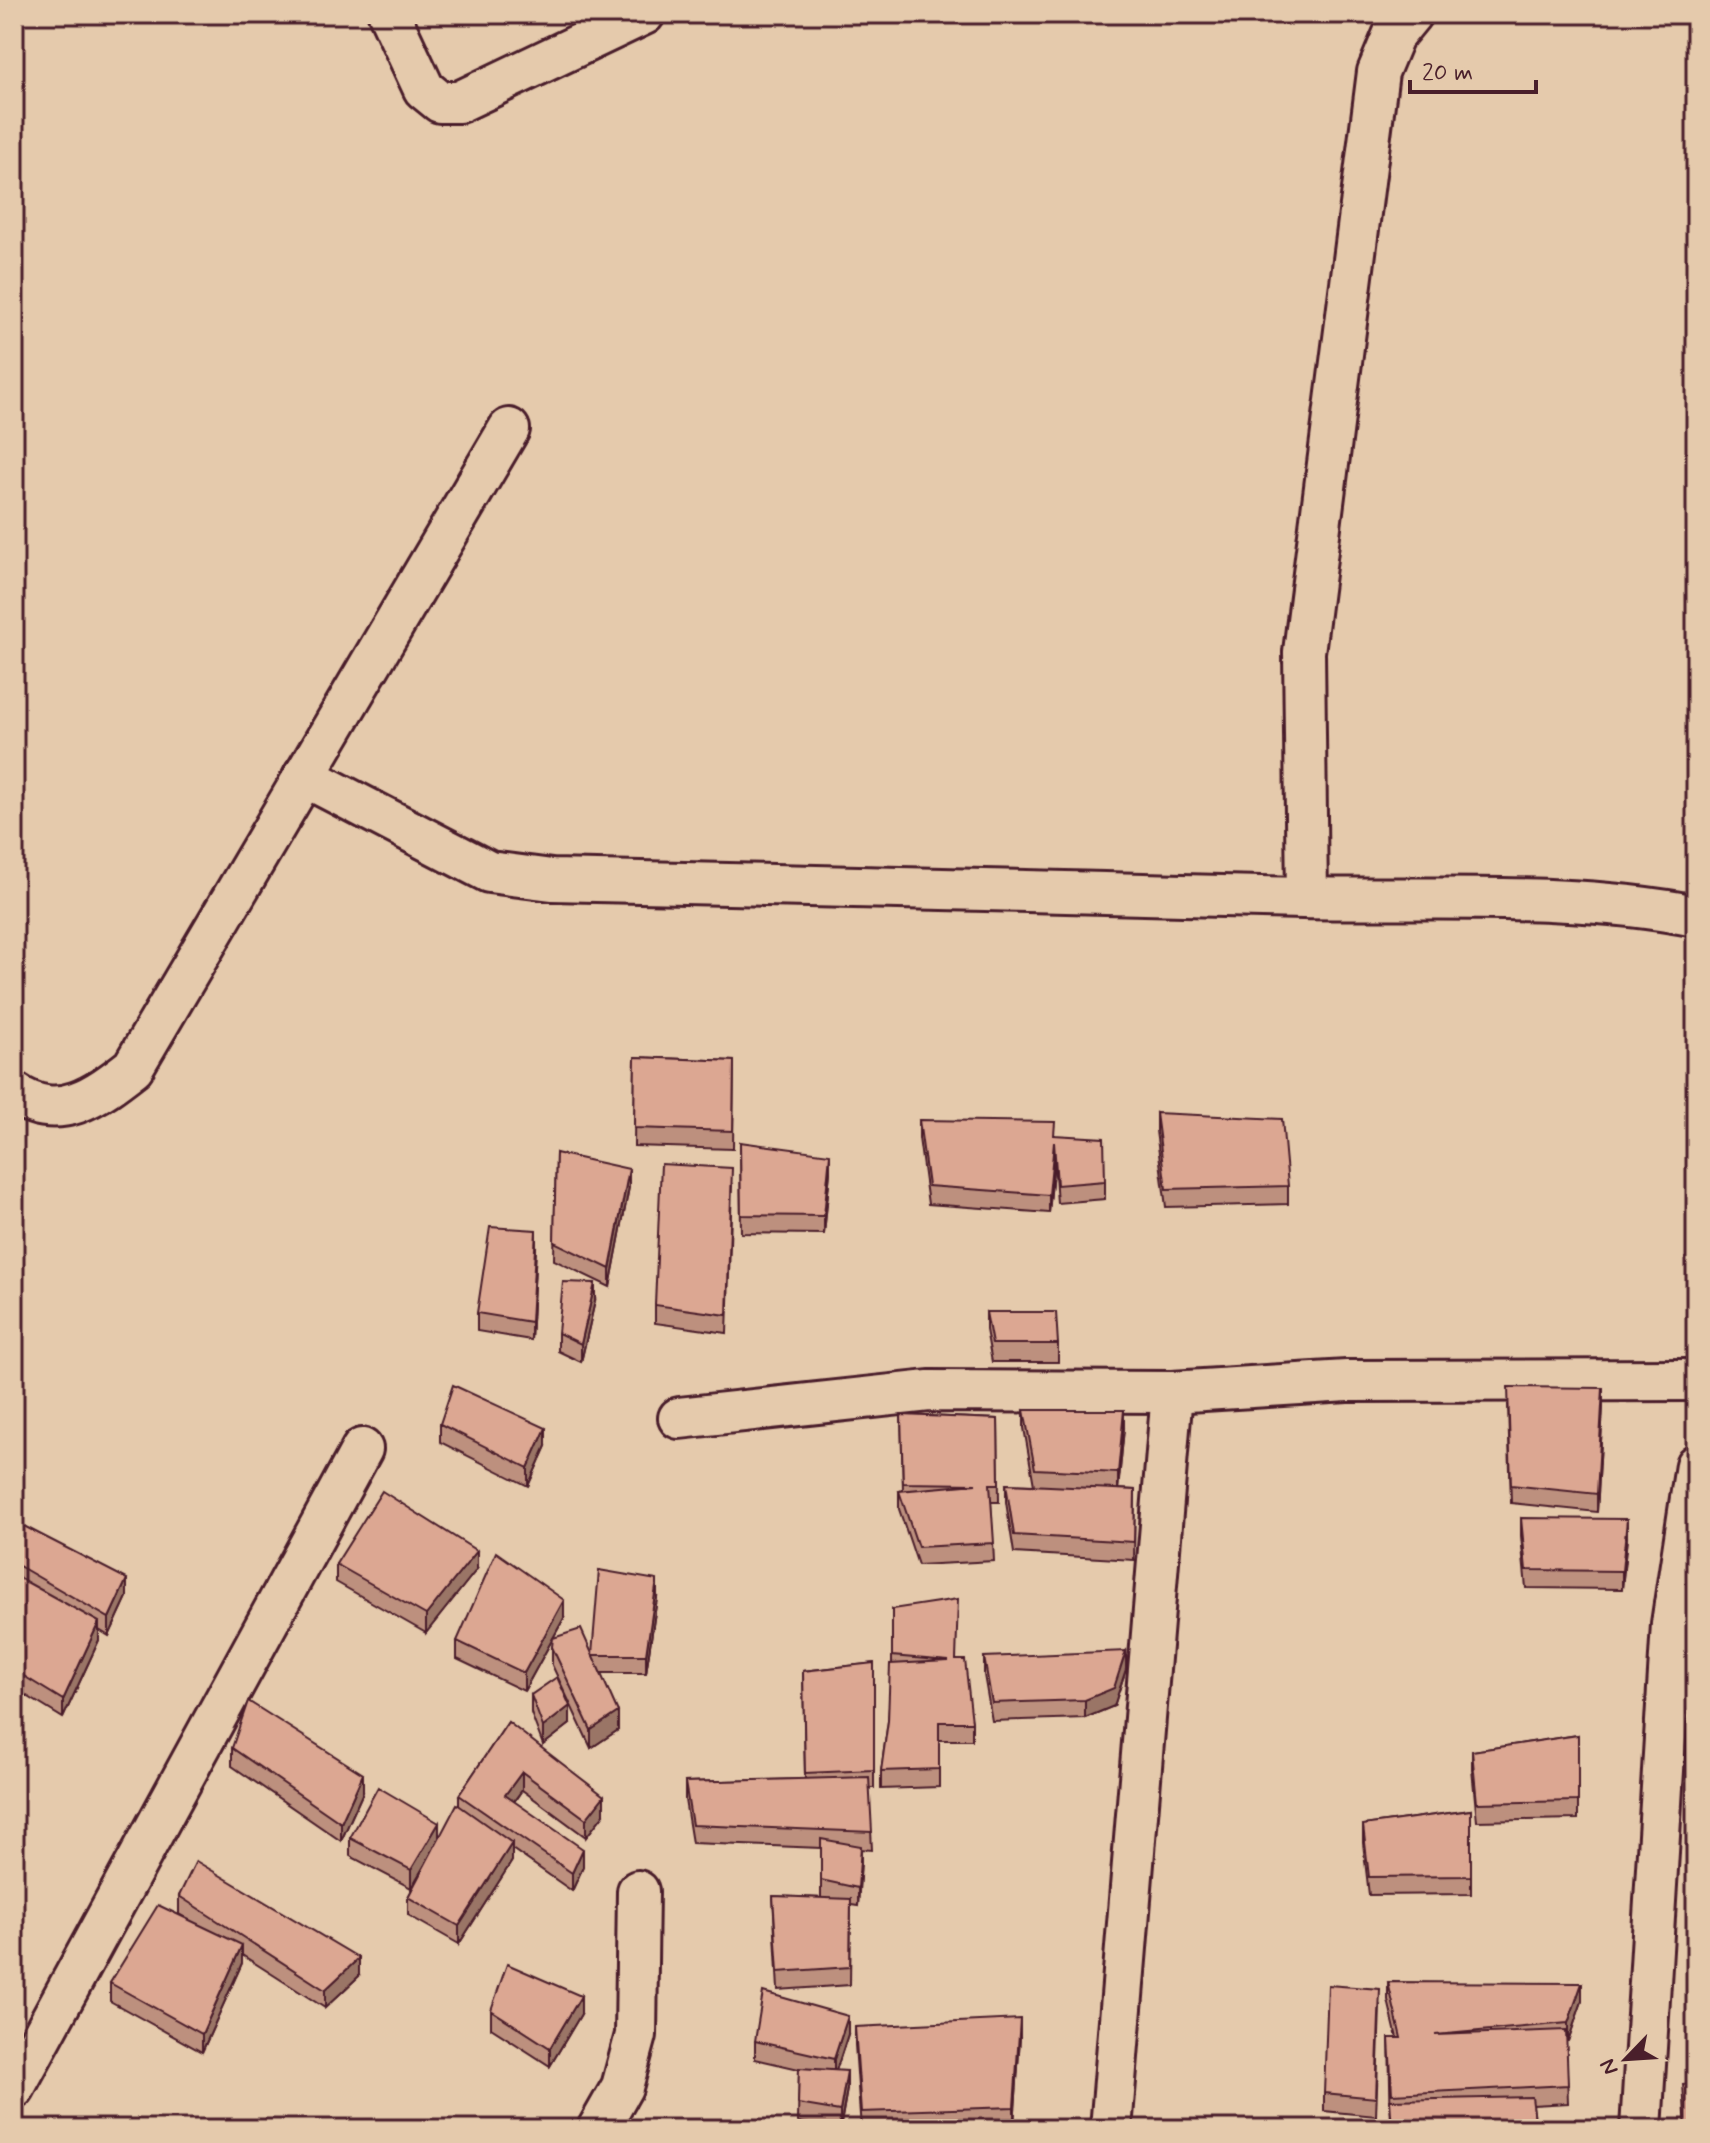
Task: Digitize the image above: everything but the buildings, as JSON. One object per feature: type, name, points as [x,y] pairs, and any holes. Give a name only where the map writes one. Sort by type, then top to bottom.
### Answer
[{"type":"street","points":[[389,14],[424,89],[440,102],[459,102],[644,14]]},
{"type":"street","points":[[1307,898],[1304,652],[1378,72],[1393,36],[1411,14]]},
{"type":"street","points":[[14,1093],[32,1106],[65,1107],[97,1095],[133,1067],[509,429]]},
{"type":"street","points":[[304,776],[489,872],[552,880],[1307,898],[1474,897],[1648,906],[1696,916]]},
{"type":"street","points":[[679,1418],[929,1391],[1172,1392],[1347,1381],[1696,1380]]},
{"type":"street","points":[[1111,2129],[1172,1392]]},
{"type":"street","points":[[14,2088],[362,1449]]},
{"type":"street","points":[[1641,2129],[1672,1624],[1696,1465]]},
{"type":"street","points":[[598,2129],[622,2087],[636,2035],[638,1891]]}]
